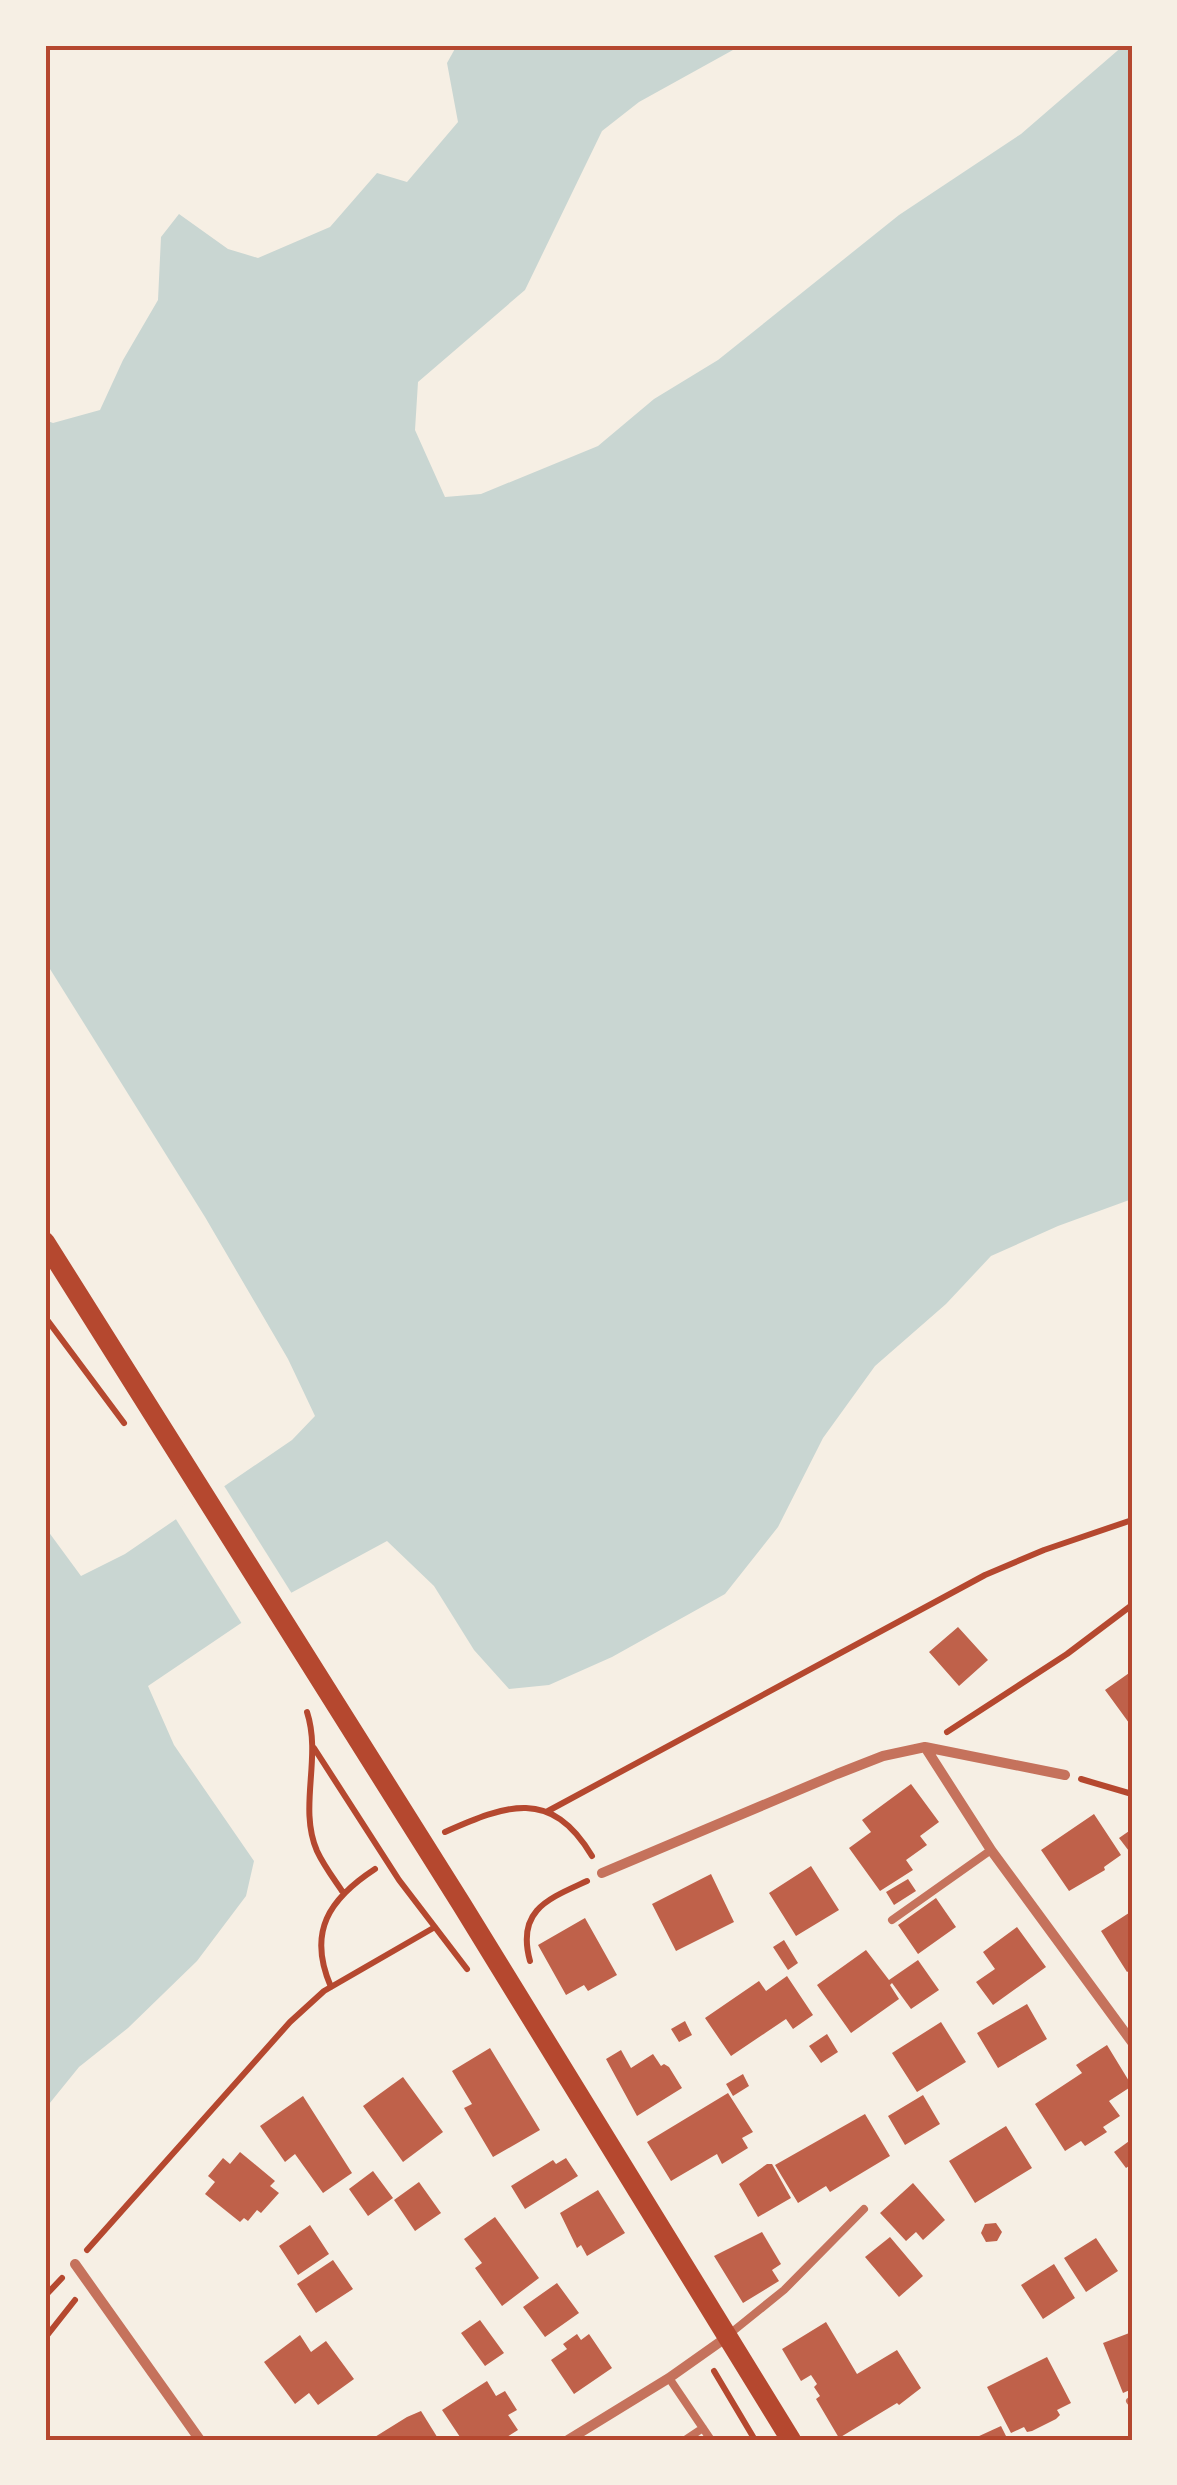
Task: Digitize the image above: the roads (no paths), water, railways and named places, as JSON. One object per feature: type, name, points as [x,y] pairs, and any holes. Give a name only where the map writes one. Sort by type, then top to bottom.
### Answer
[{"type":"main road","points":[[45,1242],[791,2440]]},
{"type":"street","points":[[925,1747],[991,1850],[1132,2042]]},
{"type":"street","points":[[602,1874],[852,1768],[925,1747],[1065,1775]]},
{"type":"street","points":[[75,2264],[200,2440]]},
{"type":"street","points":[[568,2440],[670,2378],[728,2336]]},
{"type":"lane","points":[[892,1920],[991,1850]]},
{"type":"lane","points":[[728,2336],[784,2290],[864,2208]]},
{"type":"lane","points":[[670,2378],[711,2440]]},
{"type":"lane","points":[[685,2440],[703,2428]]}]
